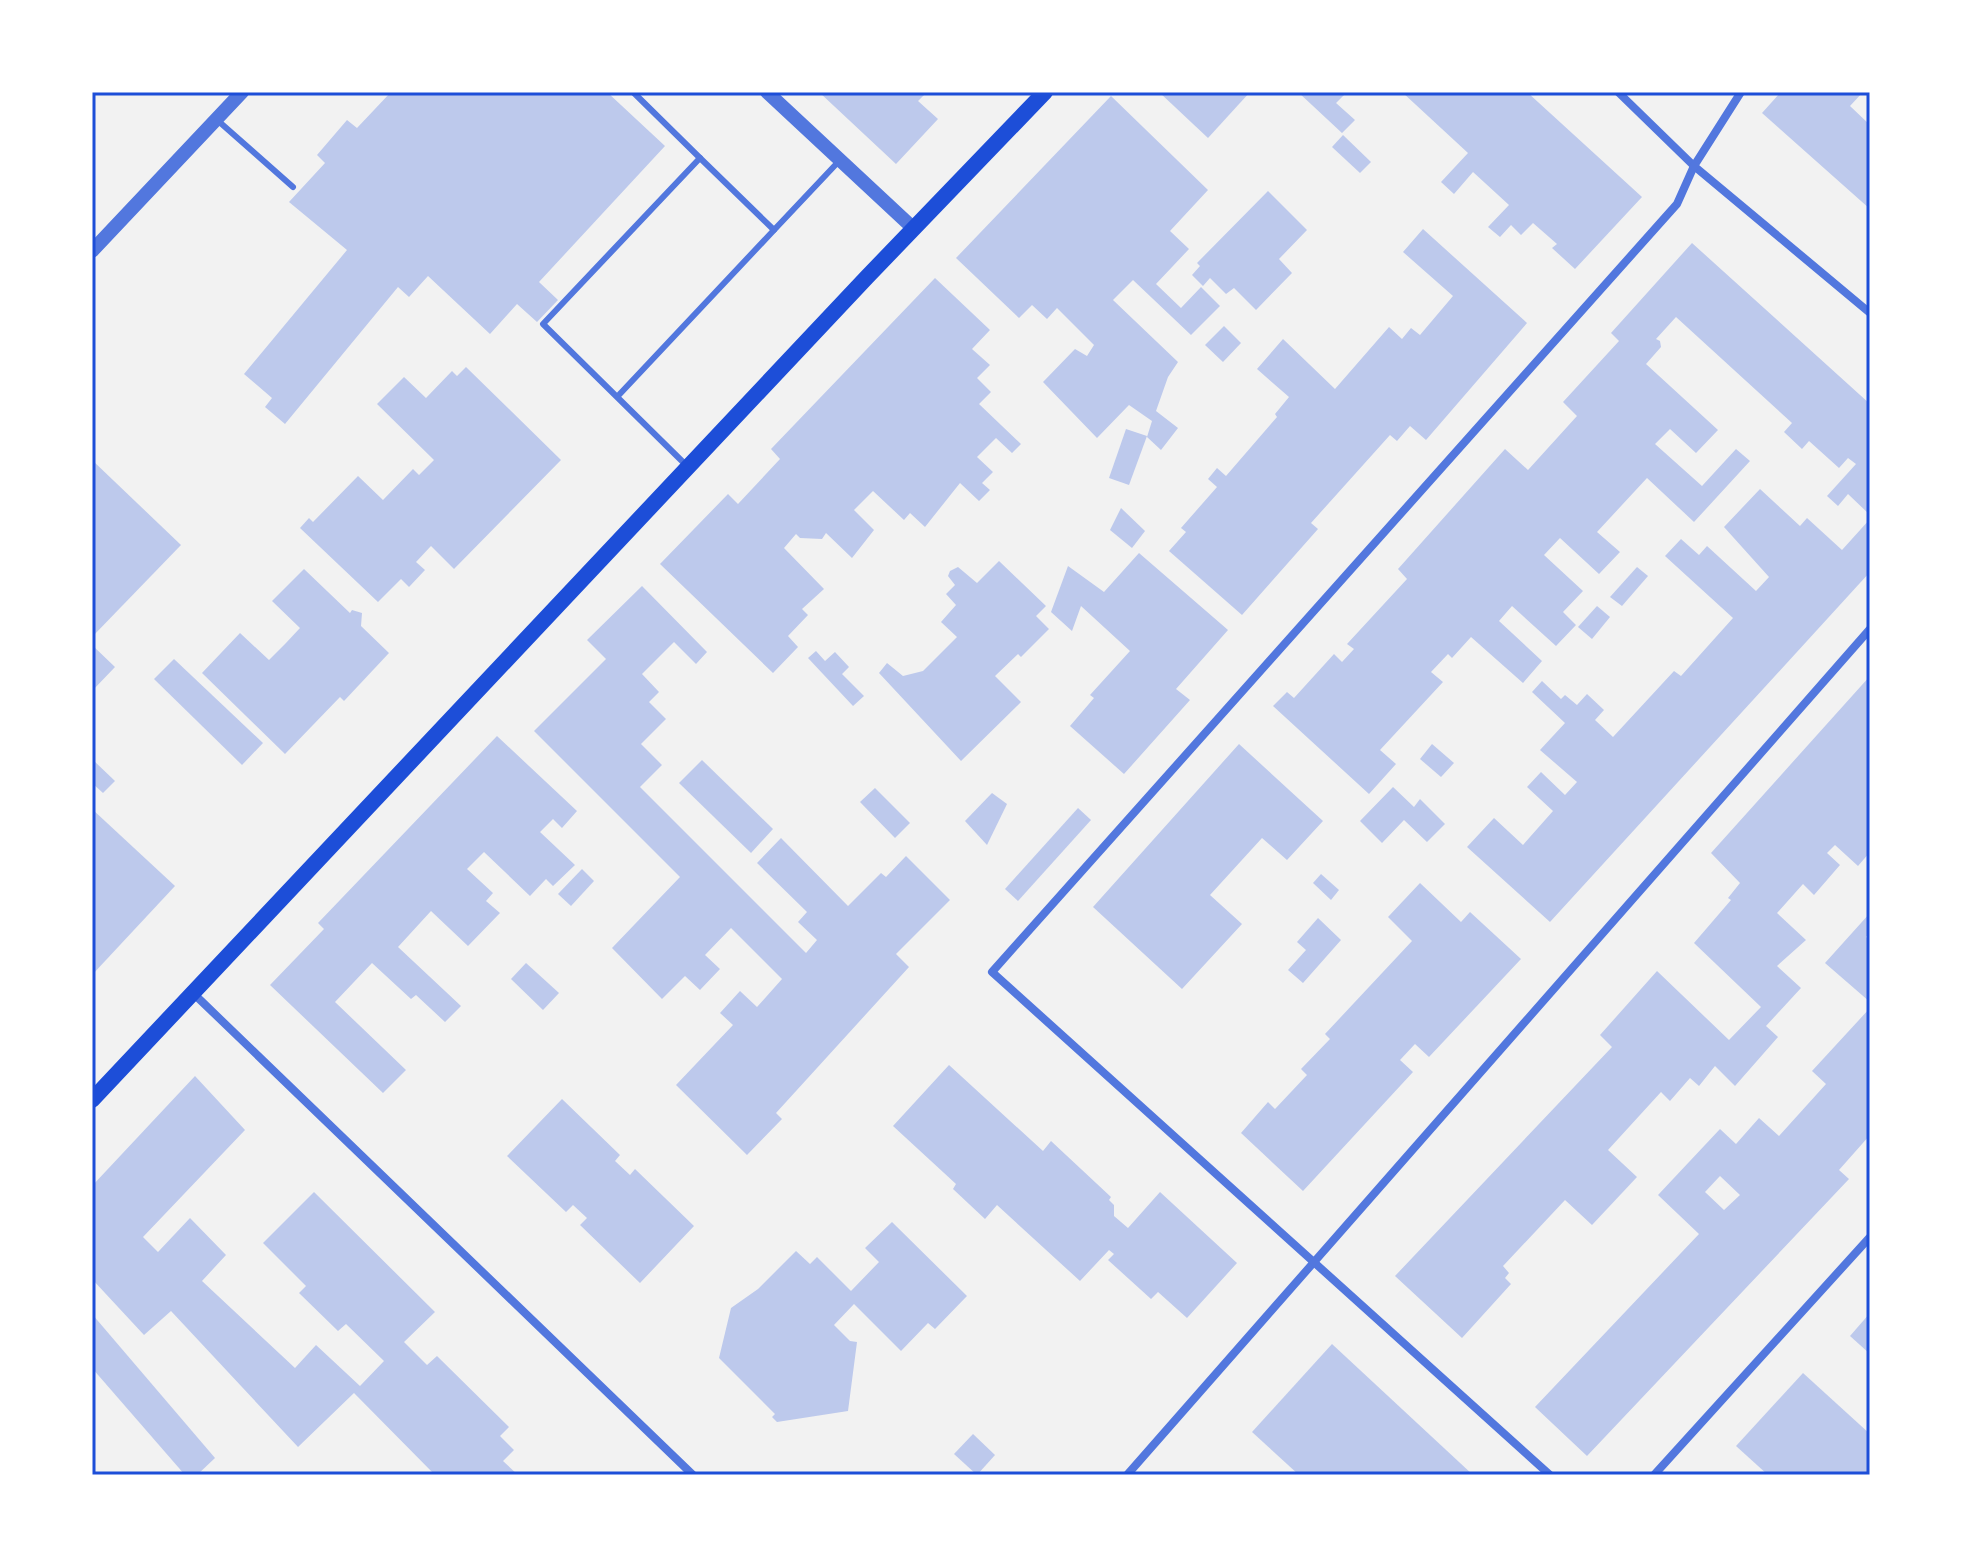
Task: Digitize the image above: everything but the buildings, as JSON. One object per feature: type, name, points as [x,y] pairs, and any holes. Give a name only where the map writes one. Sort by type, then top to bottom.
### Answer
[{"type":"main road","points":[[92,1100],[913,228],[1045,92]]},
{"type":"street","points":[[92,251],[242,92]]},
{"type":"street","points":[[767,92],[913,228]]},
{"type":"street","points":[[1618,92],[1694,166],[1870,313]]},
{"type":"street","points":[[1550,1475],[992,972],[1677,204],[1694,166],[1741,92]]},
{"type":"street","points":[[1127,1475],[1870,629]]},
{"type":"street","points":[[194,994],[693,1475]]},
{"type":"street","points":[[1654,1475],[1870,1237]]},
{"type":"lane","points":[[633,92],[774,230]]},
{"type":"lane","points":[[216,119],[293,187]]},
{"type":"lane","points":[[688,468],[543,324],[700,158]]},
{"type":"lane","points":[[617,397],[840,160]]}]
